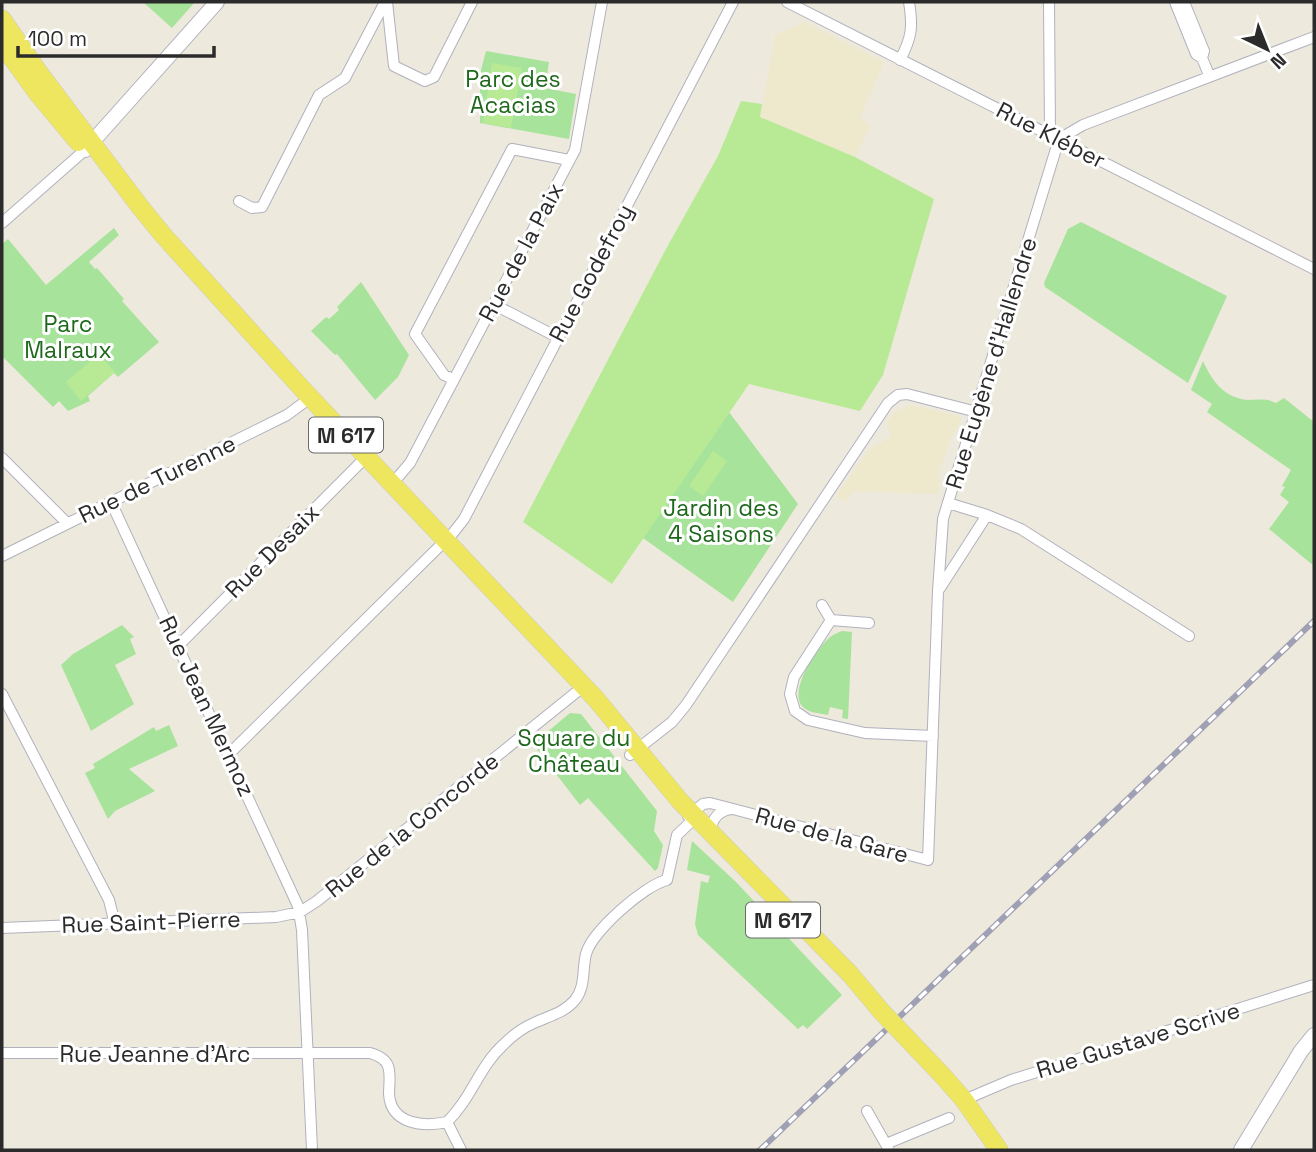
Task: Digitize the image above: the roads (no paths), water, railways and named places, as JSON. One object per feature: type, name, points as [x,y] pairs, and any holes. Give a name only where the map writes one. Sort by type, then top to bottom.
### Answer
[{"type":"main road","name":"M 617","points":[[2,19],[88,146]]},
{"type":"main road","name":"M 617","points":[[2,44],[38,94],[88,146],[310,398],[556,657],[634,752],[775,912],[882,1012],[943,1076],[964,1100],[999,1150]]},
{"type":"main road","name":"M 617","points":[[691,818],[712,832],[850,974],[882,1012]]},
{"type":"street","points":[[2,223],[88,146],[217,2]]},
{"type":"street","points":[[386,2],[394,66],[425,81],[434,77],[472,2]]},
{"type":"street","points":[[239,201],[252,208],[262,207],[319,95],[345,78],[386,2]]},
{"type":"street","name":"Rue de la Paix","points":[[392,484],[407,468],[569,160],[580,134],[602,2]]},
{"type":"street","name":"Rue Godefroy","points":[[229,754],[464,519],[733,2]]},
{"type":"street","name":"Rue Kléber","points":[[788,2],[1314,269]]},
{"type":"street","points":[[900,60],[911,36],[909,2]]},
{"type":"street","name":"Rue Eugène d'Hallendre","points":[[928,860],[942,526],[1055,136],[1049,2]]},
{"type":"street","points":[[1175,2],[1196,54],[1202,58],[1209,75]]},
{"type":"street","points":[[1184,2],[1204,51],[1202,58]]},
{"type":"street","points":[[1055,136],[1314,37]]},
{"type":"street","points":[[453,379],[444,375],[415,334],[512,149],[569,160]]},
{"type":"street","points":[[493,304],[557,337]]},
{"type":"street","points":[[634,752],[680,714],[888,402],[898,395],[913,394],[977,412]]},
{"type":"street","name":"Rue de Turenne","points":[[2,556],[287,415],[310,398]]},
{"type":"street","name":"Rue Desaix","points":[[179,645],[366,457]]},
{"type":"street","points":[[2,458],[67,523]]},
{"type":"street","name":"Rue Jean Mermoz","points":[[111,502],[300,912]]},
{"type":"street","points":[[948,503],[987,514],[1031,534],[1189,636]]},
{"type":"street","name":"Rue Eugène d'Hallendre","points":[[938,590],[987,514]]},
{"type":"street","points":[[822,605],[831,620]]},
{"type":"street","points":[[831,620],[794,677],[790,694],[795,711],[808,720],[865,733],[933,736]]},
{"type":"street","points":[[831,620],[869,623]]},
{"type":"street","name":"Rue de la Concorde","points":[[300,912],[582,688]]},
{"type":"street","points":[[2,694],[109,900],[115,924]]},
{"type":"street","name":"Rue de la Gare","points":[[691,818],[706,803],[928,860]]},
{"type":"street","name":"Rue de la Gare","points":[[712,832],[712,823],[716,816],[736,809]]},
{"type":"street","points":[[461,1150],[447,1122],[466,1100],[484,1067],[501,1046],[524,1028],[560,1012],[577,998],[582,987],[584,961],[590,944],[600,931],[647,888],[667,880],[678,834],[691,818]]},
{"type":"street","points":[[300,912],[312,1150]]},
{"type":"street","name":"Rue Saint-Pierre","points":[[2,928],[276,917],[300,912]]},
{"type":"street","name":"Rue Gustave Scrive","points":[[964,1100],[1011,1080],[1314,985]]},
{"type":"street","points":[[1241,1150],[1301,1051],[1314,1022]]},
{"type":"street","points":[[1301,1051],[1314,1035]]},
{"type":"street","name":"Rue Jeanne d'Arc","points":[[2,1053],[370,1053],[380,1057],[388,1066],[389,1098],[400,1116],[420,1124],[447,1122]]},
{"type":"street","points":[[867,1111],[888,1147],[949,1118]]},
{"type":"railway","points":[[760,1150],[1314,621]]},
{"type":"park label","name":"Parc des Acacias","points":[[513,92]]},
{"type":"park label","name":"Parc Malraux","points":[[68,337]]},
{"type":"park label","name":"Jardin des 4 Saisons","points":[[721,521]]},
{"type":"park label","name":"Square du Château","points":[[574,751]]}]
